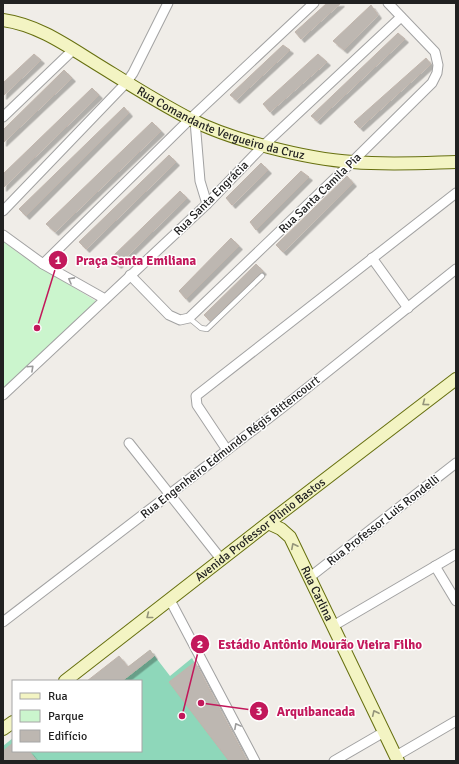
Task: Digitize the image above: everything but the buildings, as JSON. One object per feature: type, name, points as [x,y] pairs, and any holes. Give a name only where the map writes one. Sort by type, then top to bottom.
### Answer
[{"type":"street","points":[[3,211],[126,82],[133,73],[168,3]]},
{"type":"street","points":[[43,264],[314,3]]},
{"type":"street","name":"Rua Santa Camila Pia","points":[[189,318],[432,83],[437,73],[438,65],[435,52],[388,3]]},
{"type":"street","name":"Rua Santa Engrácia","points":[[3,395],[207,204],[264,145],[401,17]]},
{"type":"street","name":"Rua Comandante Vergueiro da Cruz","points":[[4,21],[29,26],[51,36],[126,82],[193,120],[229,135],[296,153],[352,162],[456,162]]},
{"type":"street","points":[[3,117],[73,50]]},
{"type":"street","points":[[193,120],[200,181],[207,204]]},
{"type":"street","points":[[227,450],[197,405],[196,396],[456,193]]},
{"type":"street","points":[[3,235],[43,264],[105,299]]},
{"type":"street","points":[[372,258],[408,308]]},
{"type":"street","name":"Rua Engenheiro Edmundo Régis Bittencourt","points":[[3,622],[227,450],[456,269]]},
{"type":"street","points":[[130,275],[169,315],[180,320],[189,318]]},
{"type":"street","name":"Avenida Professor Plinio Bastos","points":[[66,680],[456,379]]},
{"type":"street","points":[[129,443],[221,559]]},
{"type":"street","name":"Rua Professor Luis Rondelli","points":[[310,577],[456,463]]},
{"type":"street","name":"Rua Carlina","points":[[268,523],[281,529],[290,537],[397,759]]},
{"type":"street","points":[[333,626],[456,554]]},
{"type":"street","points":[[435,566],[456,601]]},
{"type":"street","points":[[170,600],[255,761]]},
{"type":"street","points":[[397,759],[456,721]]},
{"type":"street","points":[[3,729],[12,723]]},
{"type":"street","points":[[334,761],[384,732]]},
{"type":"lane","points":[[189,318],[200,328],[207,329],[262,276]]},
{"type":"green space","points":[[3,241],[21,255],[99,303],[3,390]]},
{"type":"green space","points":[[150,650],[170,676],[192,658],[247,761],[3,761],[3,746],[12,739],[12,752],[142,752],[142,680],[111,680]]},
{"type":"place","name":"Praça Santa Emiliana","points":[[37,328]]},
{"type":"place","name":"Arquibancada","points":[[201,703]]},
{"type":"place","name":"Estádio Antônio Mourão Vieira Filho","points":[[182,716]]}]
